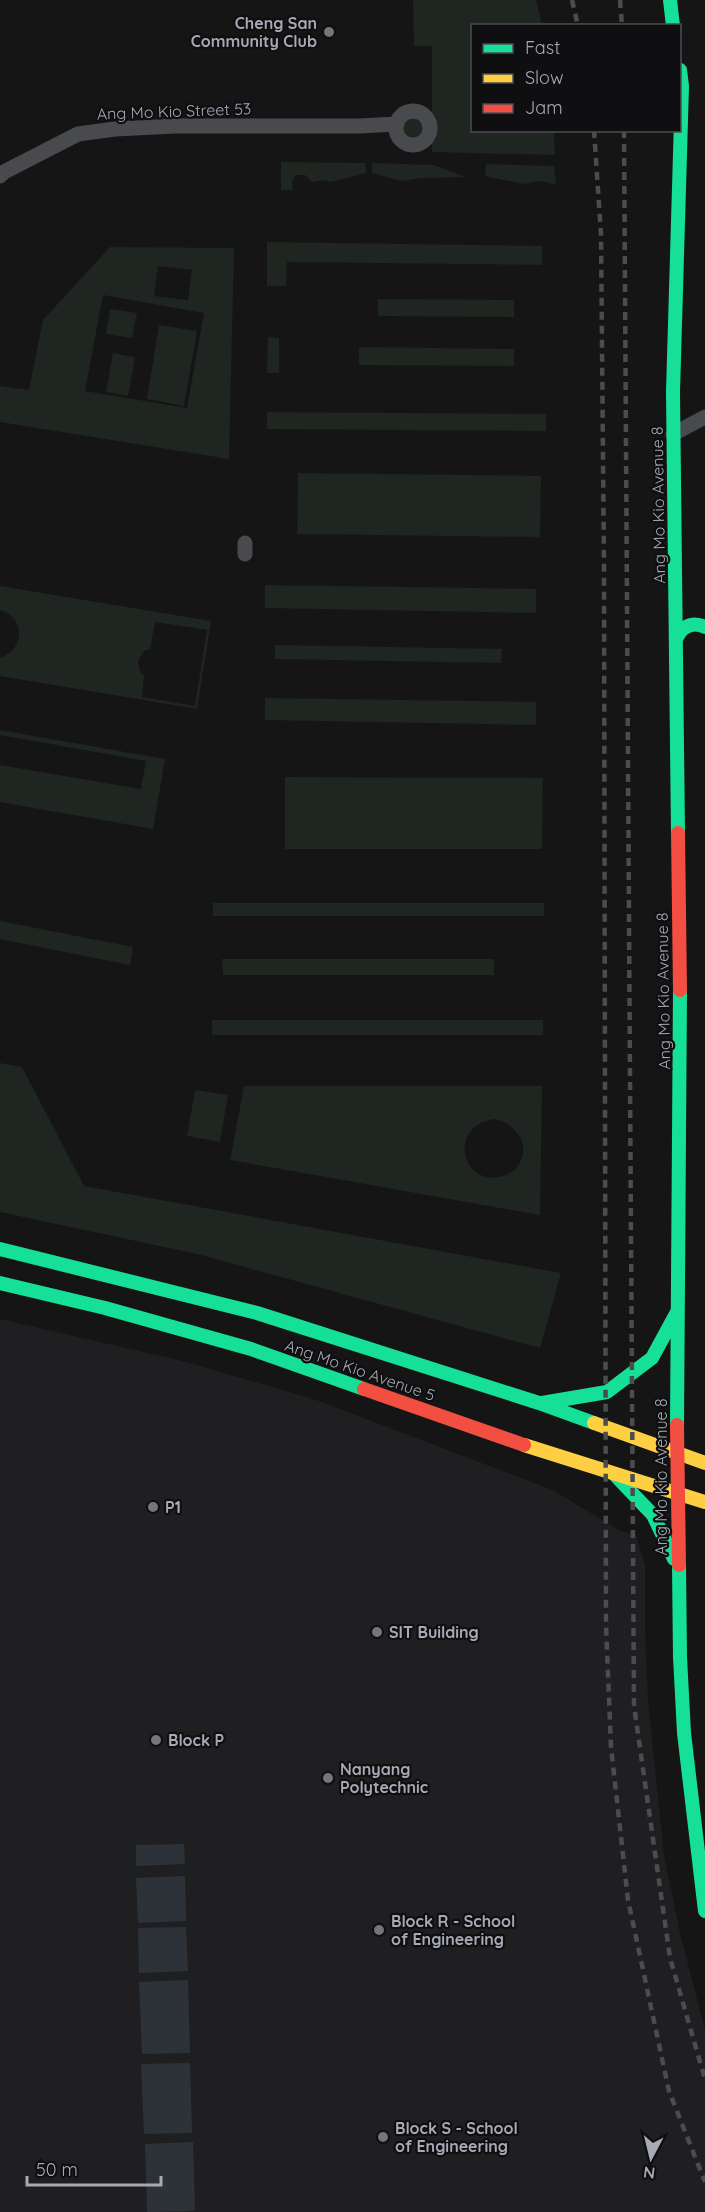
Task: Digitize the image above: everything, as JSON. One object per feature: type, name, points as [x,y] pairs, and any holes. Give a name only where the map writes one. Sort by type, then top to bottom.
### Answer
[{"type":"main road","points":[[670,0],[674,24]]},
{"type":"main road","name":"Ang Mo Kio Avenue 8","points":[[680,132],[679,223],[673,334],[681,1059],[678,1567],[684,1733],[705,1911]]},
{"type":"main road","points":[[676,639],[680,631],[688,625],[700,624],[705,627]]},
{"type":"main road","name":"Ang Mo Kio Avenue 5","points":[[0,1249],[257,1313],[539,1403],[705,1463]]},
{"type":"main road","name":"Ang Mo Kio Avenue 5","points":[[0,1283],[105,1308],[251,1349],[524,1445],[705,1502]]},
{"type":"main road","points":[[539,1403],[607,1392],[652,1358],[679,1309]]},
{"type":"main road","points":[[612,1472],[653,1515],[678,1567]]},
{"type":"street","name":"Ang Mo Kio Street 53","points":[[0,176],[78,134],[115,129],[176,126],[360,126],[398,129]]},
{"type":"street","points":[[673,434],[705,417]]},
{"type":"shaded area","points":[[413,0],[536,0],[542,24],[471,24],[471,132],[554,132],[555,155],[432,152],[432,46],[414,46]]},
{"type":"shaded area","points":[[414,116],[422,119],[425,127],[422,135],[414,138],[406,135],[403,127],[406,119]]},
{"type":"shaded area","points":[[281,162],[365,163],[366,173],[330,182],[323,180],[312,182],[305,175],[296,175],[292,181],[293,190],[281,190]]},
{"type":"shaded area","points":[[372,163],[434,165],[466,177],[401,181],[372,173]]},
{"type":"shaded area","points":[[486,164],[554,166],[556,185],[542,181],[523,184],[485,176]]},
{"type":"shaded area","points":[[267,242],[542,246],[542,265],[287,262],[286,286],[267,286]]},
{"type":"shaded area","points":[[110,247],[234,248],[229,459],[0,422],[0,386],[29,390],[43,320]],"holes":[[[158,266],[192,270],[188,300],[154,296]],[[103,295],[204,313],[187,408],[85,391]]]},
{"type":"shaded area","points":[[378,299],[514,300],[514,317],[378,316]]},
{"type":"shaded area","points":[[110,309],[137,313],[132,338],[106,334]]},
{"type":"shaded area","points":[[159,325],[197,331],[184,406],[147,399]]},
{"type":"shaded area","points":[[268,337],[279,338],[279,373],[267,373]]},
{"type":"shaded area","points":[[359,347],[514,349],[514,366],[359,365]]},
{"type":"shaded area","points":[[113,353],[135,357],[128,396],[106,392]]},
{"type":"shaded area","points":[[267,412],[546,414],[546,431],[267,429]]},
{"type":"shaded area","points":[[298,473],[541,476],[540,537],[297,534]]},
{"type":"shaded area","points":[[265,585],[536,589],[536,613],[265,608]]},
{"type":"shaded area","points":[[0,586],[211,621],[197,709],[0,676],[0,658],[14,648],[19,634],[14,619],[0,610]],"holes":[[[155,622],[207,630],[195,706],[142,697],[144,676],[140,672],[138,661],[144,651],[150,649]]]},
{"type":"shaded area","points":[[275,645],[502,649],[501,663],[275,659]]},
{"type":"shaded area","points":[[265,698],[536,702],[536,725],[265,720]]},
{"type":"shaded area","points":[[0,730],[165,759],[153,829],[0,802],[0,765],[141,789],[146,761],[0,735]]},
{"type":"shaded area","points":[[285,777],[543,778],[542,849],[285,849]]},
{"type":"shaded area","points":[[213,903],[544,903],[544,916],[213,916]]},
{"type":"shaded area","points":[[0,921],[133,947],[130,965],[0,939]]},
{"type":"shaded area","points":[[222,959],[494,959],[494,975],[223,975]]},
{"type":"shaded area","points":[[212,1020],[543,1020],[543,1035],[212,1035]]},
{"type":"shaded area","points":[[0,1063],[22,1067],[84,1186],[561,1273],[540,1348],[197,1254],[0,1212]]},
{"type":"shaded area","points":[[244,1086],[542,1086],[540,1215],[230,1160]],"holes":[[[494,1119],[502,1121],[515,1130],[520,1137],[523,1144],[522,1159],[509,1174],[498,1177],[485,1176],[475,1171],[468,1163],[465,1152],[466,1142],[471,1131],[480,1123]]]},
{"type":"shaded area","points":[[195,1090],[228,1095],[220,1142],[187,1136]]},
{"type":"shaded area","name":"Nanyang Polytechnic","points":[[0,1319],[187,1362],[319,1401],[553,1490],[620,1531],[636,1535],[645,1565],[648,1701],[664,1855],[680,1933],[705,2030],[705,2212],[0,2212]]},
{"type":"shaded area","points":[[184,1844],[185,1864],[136,1866],[136,1845]]},
{"type":"shaded area","points":[[185,1876],[186,1921],[138,1923],[136,1878]]},
{"type":"shaded area","points":[[186,1927],[188,1971],[139,1973],[138,1928]]},
{"type":"shaded area","points":[[188,1980],[190,2053],[142,2054],[139,1982]]},
{"type":"shaded area","points":[[190,2063],[192,2133],[144,2134],[141,2064]]},
{"type":"shaded area","points":[[193,2142],[195,2211],[147,2212],[145,2144]]},
{"type":"railway","points":[[572,0],[578,24]]},
{"type":"railway","points":[[620,0],[622,24]]},
{"type":"railway","points":[[594,132],[601,234],[604,567],[606,1625],[611,1747],[628,1900],[669,2091],[705,2182]]},
{"type":"railway","points":[[624,132],[634,1706],[670,1958],[705,2079]]},
{"type":"traffic: fast","points":[[670,0],[673,24]]},
{"type":"traffic: fast","points":[[681,78],[681,120]]},
{"type":"traffic: fast","points":[[678,833],[673,392],[681,132]]},
{"type":"traffic: fast","points":[[676,639],[688,626],[705,627]]},
{"type":"traffic: fast","points":[[677,1425],[680,990]]},
{"type":"traffic: fast","points":[[0,1249],[257,1313],[539,1403],[594,1423]]},
{"type":"traffic: fast","points":[[0,1283],[105,1308],[251,1349],[364,1389]]},
{"type":"traffic: fast","points":[[542,1403],[607,1392],[652,1358],[677,1312]]},
{"type":"traffic: fast","points":[[614,1474],[653,1515],[674,1559]]},
{"type":"traffic: fast","points":[[679,1565],[684,1733],[705,1911]]},
{"type":"traffic: slow","points":[[594,1423],[705,1463]]},
{"type":"traffic: slow","points":[[524,1445],[705,1502]]},
{"type":"traffic: jam","points":[[678,833],[680,990]]},
{"type":"traffic: jam","points":[[364,1389],[524,1445]]},
{"type":"traffic: jam","points":[[677,1425],[679,1565]]},
{"type":"place","name":"Cheng San Community Club","points":[[329,32]]},
{"type":"place","name":"P1","points":[[153,1507]]},
{"type":"place","name":"SIT Building","points":[[377,1632]]},
{"type":"place","name":"Block P","points":[[156,1740]]},
{"type":"place","name":"Nanyang Polytechnic","points":[[328,1778]]},
{"type":"place","name":"Block R - School of Engineering","points":[[379,1930]]},
{"type":"place","name":"Block S - School of Engineering","points":[[383,2137]]}]
